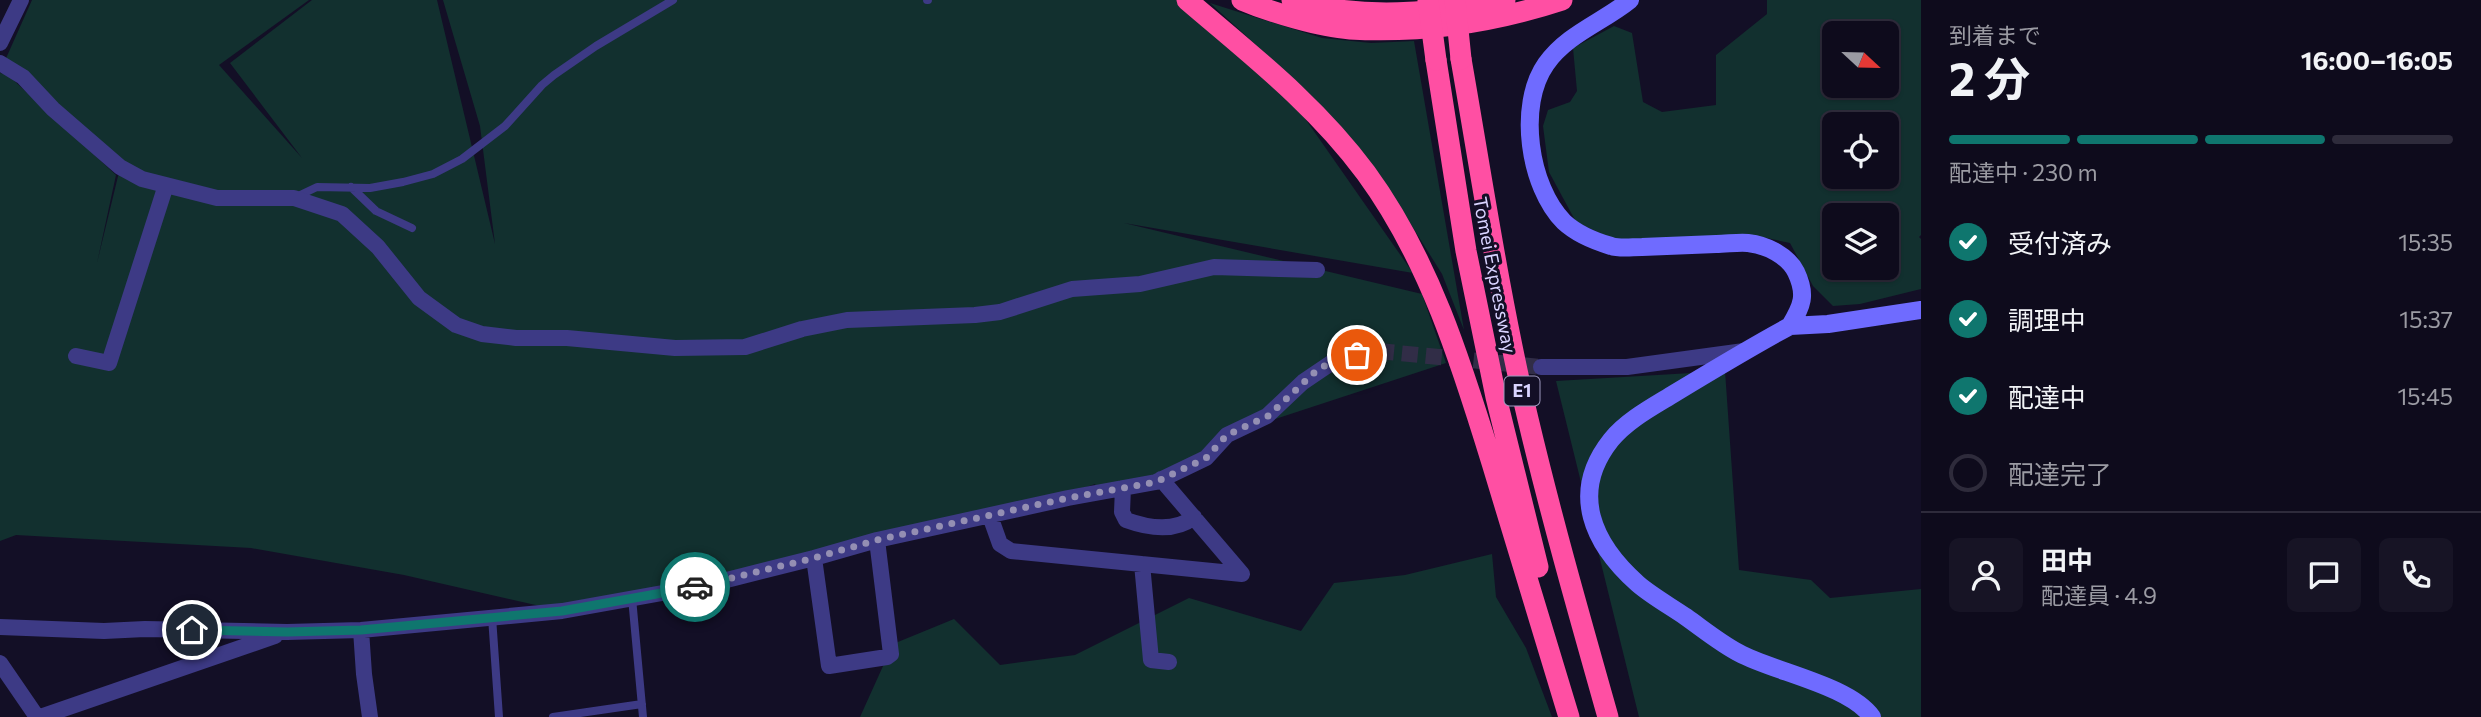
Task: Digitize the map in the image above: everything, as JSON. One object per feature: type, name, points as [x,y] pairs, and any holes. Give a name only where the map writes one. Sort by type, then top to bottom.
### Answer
[{"type":"highway","points":[[1187,0],[1307,104],[1366,173],[1408,239],[1430,284],[1474,408],[1569,717]]},
{"type":"highway","points":[[1242,0],[1268,11],[1348,29],[1420,29],[1526,12],[1562,0]]},
{"type":"highway","points":[[1292,0],[1329,10],[1379,14],[1412,13],[1505,0]]},
{"type":"highway","name":"Tomei Expressway","points":[[1428,0],[1464,237],[1496,397],[1543,586],[1581,717]]},
{"type":"highway","name":"Tomei Expressway","points":[[1455,0],[1468,57],[1506,314],[1565,568],[1608,717]]},
{"type":"highway","points":[[1467,0],[1468,57]]},
{"type":"street","points":[[0,43],[21,0]]},
{"type":"street","points":[[1630,0],[1561,46],[1545,65],[1536,82],[1529,115],[1531,144],[1537,173],[1548,200],[1564,221],[1581,235],[1614,248],[1749,243],[1775,252],[1791,263],[1802,284],[1802,306],[1790,326]]},
{"type":"street","points":[[0,63],[23,77],[52,109],[120,167],[142,179],[217,198],[294,198],[342,214],[378,247],[419,298],[456,325],[482,334],[516,338],[567,338],[674,348],[745,347],[802,329],[847,320],[1000,312],[1072,289],[1140,284],[1214,267],[1317,270]]},
{"type":"street","points":[[76,356],[109,363],[166,186]]},
{"type":"street","points":[[1872,717],[1867,710],[1848,697],[1739,653],[1638,584],[1610,552],[1593,520],[1588,492],[1595,468],[1611,439],[1643,413],[1744,351],[1790,326],[1828,324],[1921,310]]},
{"type":"street","points":[[0,627],[104,631],[361,630],[562,611],[706,584],[877,540],[1161,479],[1206,458],[1227,435],[1268,416],[1303,382],[1337,359],[1378,351]]},
{"type":"street","points":[[1541,367],[1627,367],[1744,351]]},
{"type":"street","points":[[990,516],[1000,544],[1011,551],[1242,574],[1161,479]]},
{"type":"street","points":[[1123,488],[1122,512],[1126,520],[1174,528],[1184,525],[1194,517]]},
{"type":"street","points":[[814,558],[829,666],[887,657],[891,654],[877,540]]},
{"type":"street","points":[[1142,564],[1151,660],[1169,662]]},
{"type":"street","points":[[361,630],[370,717]]},
{"type":"street","points":[[0,663],[38,717],[287,632]]},
{"type":"lane","points":[[294,198],[317,187],[370,188],[413,180],[433,174],[462,159],[505,126],[541,85],[554,75],[596,46],[673,0]]},
{"type":"lane","points":[[351,187],[376,211],[412,228]]},
{"type":"lane","points":[[632,598],[643,717]]},
{"type":"lane","points":[[492,617],[499,717]]},
{"type":"lane","points":[[553,717],[642,704]]},
{"type":"green space","points":[[32,0],[309,0],[219,65],[302,158],[230,63],[312,0],[437,0],[495,244],[480,126],[443,0],[1179,0],[1297,107],[1413,273],[1124,223],[1422,294],[1446,363],[1227,435],[1163,478],[1097,493],[1095,484],[1017,511],[562,611],[404,575],[251,548],[16,535],[0,541],[0,73],[8,75],[116,175],[97,263],[120,168],[3,65]]},
{"type":"green space","points":[[1767,0],[1921,0],[1921,289],[1860,304],[1833,306],[1813,286],[1790,243],[1762,237],[1619,242],[1576,222],[1549,172],[1543,126],[1548,110],[1570,102],[1577,91],[1573,48],[1614,26],[1632,33],[1643,102],[1662,112],[1716,105],[1716,55],[1767,14]]},
{"type":"green space","points":[[1210,3],[1322,38],[1371,43],[1414,41],[1464,330],[1442,274],[1380,175],[1313,97]]},
{"type":"green space","points":[[1725,371],[1739,570],[1811,580],[1830,598],[1921,589],[1921,717],[1639,717],[1556,381]]},
{"type":"green space","points":[[1492,554],[1496,597],[1526,648],[1552,717],[860,717],[893,644],[954,619],[1000,665],[1075,655],[1189,598],[1301,631],[1334,583],[1405,575]]},
{"type":"tunnel","points":[[1378,351],[1541,367]]},
{"type":"way so far","points":[[695,587],[877,540],[1068,498],[1156,482],[1206,458],[1227,435],[1268,416],[1317,370],[1337,359],[1357,355]]},
{"type":"route","points":[[192,630],[361,630],[562,611],[695,587]]}]
